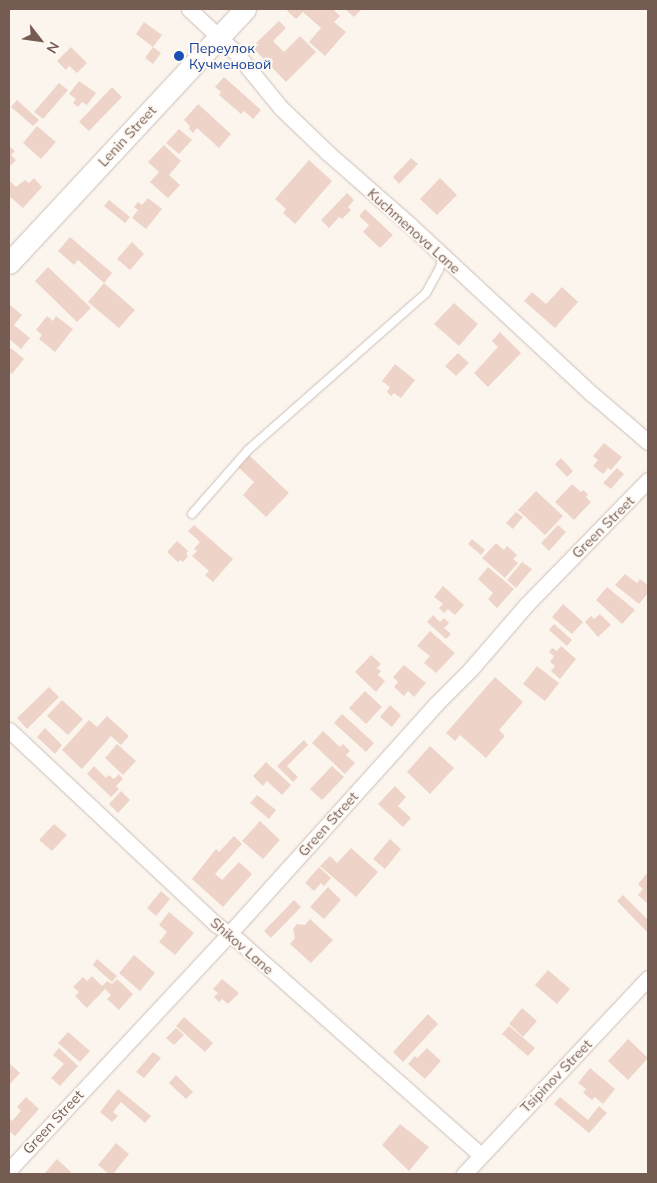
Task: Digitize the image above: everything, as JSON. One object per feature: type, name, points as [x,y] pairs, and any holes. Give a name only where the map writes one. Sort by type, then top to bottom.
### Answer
[{"type":"street","name":"Kuchmenova Lane","points":[[190,9],[252,72],[281,108],[592,394],[648,442]]},
{"type":"street","name":"Lenin Street","points":[[9,263],[245,9]]},
{"type":"street","name":"Green Street","points":[[9,1170],[228,934],[436,704],[470,670],[527,604],[648,480]]},
{"type":"street","name":"Shikov Lane","points":[[9,730],[228,934],[481,1155]]},
{"type":"street","name":"Tsipinov Street","points":[[464,1174],[648,978]]},
{"type":"lane","points":[[192,514],[248,450],[426,292],[436,276],[443,256]]},
{"type":"building","points":[[289,9],[333,9],[340,16],[334,22],[346,32],[325,56],[309,42],[321,28],[303,12],[296,19],[287,11]]},
{"type":"building","points":[[348,9],[362,9],[354,17],[347,11]]},
{"type":"building","points":[[279,21],[286,28],[273,41],[284,52],[300,36],[316,52],[286,82],[252,47]]},
{"type":"building","points":[[144,22],[162,35],[153,47],[136,34]]},
{"type":"building","points":[[71,47],[87,63],[77,73],[69,66],[66,70],[57,61]]},
{"type":"building","points":[[153,47],[161,53],[153,64],[145,58]]},
{"type":"building","points":[[224,77],[261,110],[253,119],[244,111],[241,114],[219,95],[221,92],[215,87]]},
{"type":"building","points":[[79,81],[96,93],[87,105],[82,102],[78,107],[73,103],[76,99],[69,94]]},
{"type":"building","points":[[59,83],[68,90],[43,119],[34,112]]},
{"type":"building","points":[[112,87],[122,97],[89,131],[79,122]]},
{"type":"building","points":[[17,100],[39,120],[33,126],[11,107]]},
{"type":"building","points":[[198,104],[231,134],[219,148],[197,128],[193,133],[189,129],[190,126],[184,120]]},
{"type":"building","points":[[37,126],[56,142],[41,159],[23,143]]},
{"type":"building","points":[[179,129],[192,140],[179,154],[166,143]]},
{"type":"building","points":[[164,145],[181,161],[169,175],[180,185],[168,198],[150,182],[159,172],[148,162]]},
{"type":"building","points":[[9,146],[15,151],[11,155],[16,160],[10,166]]},
{"type":"building","points":[[411,158],[418,164],[399,184],[393,177]]},
{"type":"building","points":[[309,160],[332,181],[295,224],[283,213],[286,209],[275,199]]},
{"type":"building","points":[[34,178],[42,187],[23,208],[9,196],[9,180],[16,187],[25,180],[29,183]]},
{"type":"building","points":[[440,178],[457,195],[437,215],[420,199]]},
{"type":"building","points":[[347,193],[354,200],[348,207],[351,210],[342,219],[339,217],[329,228],[321,220]]},
{"type":"building","points":[[148,198],[162,209],[146,229],[132,218],[138,210],[134,207],[138,202],[142,205]]},
{"type":"building","points":[[109,200],[130,217],[125,223],[104,206]]},
{"type":"building","points":[[365,209],[393,235],[380,248],[363,232],[369,225],[359,216]]},
{"type":"building","points":[[70,237],[112,273],[104,283],[78,260],[74,265],[58,251]]},
{"type":"building","points":[[132,242],[144,254],[130,270],[117,259]]},
{"type":"building","points":[[48,267],[91,308],[77,322],[35,281]]},
{"type":"building","points":[[104,283],[135,310],[119,328],[88,302]]},
{"type":"building","points":[[562,287],[578,302],[555,328],[524,301],[532,292],[546,304]]},
{"type":"building","points":[[454,303],[478,324],[459,346],[434,324]]},
{"type":"building","points":[[9,304],[22,315],[14,325],[30,338],[21,349],[9,339]]},
{"type":"building","points":[[47,316],[53,321],[56,316],[73,329],[55,352],[39,339],[42,335],[36,330]]},
{"type":"building","points":[[500,332],[521,353],[488,387],[474,373],[498,347],[492,341]]},
{"type":"building","points":[[11,348],[24,359],[12,374],[9,371],[9,351]]},
{"type":"building","points":[[458,353],[469,363],[456,376],[445,366]]},
{"type":"building","points":[[395,364],[415,380],[401,398],[394,393],[391,396],[387,392],[390,387],[382,381]]},
{"type":"building","points":[[604,443],[622,457],[611,470],[608,468],[603,474],[593,466],[598,460],[593,456]]},
{"type":"building","points":[[249,455],[289,493],[266,517],[243,495],[254,482],[238,467]]},
{"type":"building","points":[[561,458],[573,471],[567,477],[555,464]]},
{"type":"building","points":[[617,468],[624,474],[611,489],[603,483]]},
{"type":"building","points":[[572,484],[581,492],[583,490],[588,494],[586,497],[591,502],[574,520],[555,502]]},
{"type":"building","points":[[536,491],[563,516],[545,535],[518,510]]},
{"type":"building","points":[[516,512],[523,517],[513,529],[506,523]]},
{"type":"building","points":[[194,525],[233,559],[213,582],[205,575],[209,571],[192,556],[197,551],[194,549],[200,542],[188,531]]},
{"type":"building","points":[[558,525],[566,532],[549,551],[541,543]]},
{"type":"building","points":[[472,539],[485,550],[481,555],[468,544]]},
{"type":"building","points":[[177,541],[188,551],[186,554],[188,556],[183,562],[180,560],[178,562],[167,552]]},
{"type":"building","points":[[496,543],[504,550],[507,546],[517,555],[513,559],[518,563],[505,578],[482,558]]},
{"type":"building","points":[[522,562],[532,569],[516,588],[507,580]]},
{"type":"building","points":[[488,567],[514,589],[497,608],[488,599],[493,593],[478,579]]},
{"type":"building","points":[[625,574],[637,583],[640,579],[648,585],[648,593],[639,604],[615,585]]},
{"type":"building","points":[[443,586],[464,605],[455,615],[448,609],[444,613],[439,608],[443,604],[434,597]]},
{"type":"building","points":[[607,587],[635,610],[622,624],[596,600]]},
{"type":"building","points":[[563,604],[583,622],[572,634],[552,617]]},
{"type":"building","points":[[600,614],[611,625],[598,637],[585,622],[591,616],[594,619]]},
{"type":"building","points":[[433,615],[440,622],[444,618],[449,623],[444,628],[451,634],[446,639],[427,622]]},
{"type":"building","points":[[554,624],[572,640],[567,646],[549,630]]},
{"type":"building","points":[[430,631],[455,653],[436,673],[424,663],[430,656],[417,646]]},
{"type":"building","points":[[561,646],[576,659],[560,679],[551,671],[555,666],[550,662],[554,656],[549,652],[552,648],[557,651]]},
{"type":"building","points":[[371,655],[381,664],[377,668],[381,671],[378,675],[385,681],[376,692],[355,672]]},
{"type":"building","points":[[404,665],[426,683],[414,697],[408,691],[404,696],[394,687],[398,682],[393,677]]},
{"type":"building","points":[[537,666],[559,683],[545,701],[523,684]]},
{"type":"building","points":[[495,677],[523,702],[499,730],[505,736],[486,758],[460,735],[455,741],[446,733]]},
{"type":"building","points":[[49,687],[59,697],[27,729],[17,718]]},
{"type":"building","points":[[365,691],[382,707],[366,724],[349,708]]},
{"type":"building","points":[[62,700],[83,719],[68,735],[47,716]]},
{"type":"building","points":[[390,705],[401,715],[392,727],[380,717]]},
{"type":"building","points":[[342,714],[374,743],[366,752],[334,723]]},
{"type":"building","points":[[107,716],[129,736],[121,745],[111,736],[82,769],[62,750],[89,720],[97,727]]},
{"type":"building","points":[[45,728],[62,745],[55,754],[37,737]]},
{"type":"building","points":[[323,731],[340,747],[343,744],[350,751],[346,755],[355,763],[345,774],[312,743]]},
{"type":"building","points":[[304,740],[308,745],[287,766],[298,777],[293,782],[277,766]]},
{"type":"building","points":[[117,744],[136,761],[123,775],[105,758]]},
{"type":"building","points":[[430,746],[454,768],[430,794],[407,772]]},
{"type":"building","points":[[266,762],[291,785],[282,795],[267,781],[263,786],[253,776]]},
{"type":"building","points":[[94,766],[106,778],[109,775],[114,779],[119,774],[123,779],[116,786],[119,789],[111,797],[87,774]]},
{"type":"building","points":[[332,766],[344,777],[322,800],[310,789]]},
{"type":"building","points":[[395,786],[406,797],[398,806],[411,818],[403,827],[378,804]]},
{"type":"building","points":[[121,791],[130,800],[118,813],[109,804]]},
{"type":"building","points":[[257,795],[276,810],[269,819],[250,803]]},
{"type":"building","points":[[260,821],[280,840],[263,859],[242,841]]},
{"type":"building","points":[[54,824],[67,835],[52,851],[39,840]]},
{"type":"building","points":[[234,836],[242,844],[215,874],[222,880],[239,862],[252,874],[223,907],[192,879],[216,849],[219,852]]},
{"type":"building","points":[[390,839],[401,849],[385,869],[373,859]]},
{"type":"building","points":[[351,848],[378,872],[356,897],[320,866],[330,856],[337,863]]},
{"type":"building","points":[[319,867],[331,878],[324,886],[321,883],[314,891],[305,883]]},
{"type":"building","points":[[648,872],[648,904],[638,895],[643,889],[638,884]]},
{"type":"building","points":[[328,887],[341,900],[324,919],[310,907]]},
{"type":"building","points":[[161,891],[170,899],[156,916],[147,908]]},
{"type":"building","points":[[623,895],[648,920],[648,933],[617,901]]},
{"type":"building","points":[[294,900],[301,907],[271,938],[264,931]]},
{"type":"building","points":[[169,912],[194,933],[175,955],[159,942],[167,932],[159,925]]},
{"type":"building","points":[[310,919],[333,940],[311,963],[290,944],[295,938],[293,929],[297,924],[305,925]]},
{"type":"building","points":[[134,955],[155,973],[140,991],[119,973]]},
{"type":"building","points":[[97,959],[117,976],[112,982],[93,965]]},
{"type":"building","points":[[548,970],[570,989],[557,1004],[535,985]]},
{"type":"building","points":[[92,976],[102,986],[107,981],[112,984],[117,979],[133,994],[119,1010],[107,999],[111,995],[105,989],[87,1008],[75,996],[79,992],[73,987],[83,977],[87,981]]},
{"type":"building","points":[[222,979],[239,993],[228,1004],[222,999],[219,1002],[214,997],[218,993],[213,989]]},
{"type":"building","points":[[522,1008],[537,1021],[523,1037],[509,1024]]},
{"type":"building","points":[[428,1014],[438,1024],[403,1062],[393,1052]]},
{"type":"building","points":[[184,1017],[213,1043],[205,1052],[176,1026]]},
{"type":"building","points":[[509,1026],[535,1048],[528,1056],[502,1034]]},
{"type":"building","points":[[176,1028],[184,1035],[174,1045],[166,1038]]},
{"type":"building","points":[[68,1032],[90,1051],[80,1062],[58,1043]]},
{"type":"building","points":[[628,1039],[648,1058],[628,1080],[608,1061]]},
{"type":"building","points":[[59,1048],[78,1066],[60,1086],[51,1078],[64,1064],[53,1055]]},
{"type":"building","points":[[427,1048],[441,1061],[425,1079],[408,1064],[415,1056],[417,1058]]},
{"type":"building","points":[[153,1052],[161,1058],[144,1078],[136,1072]]},
{"type":"building","points":[[9,1063],[20,1073],[9,1085]]},
{"type":"building","points":[[590,1068],[615,1089],[603,1104],[595,1097],[592,1100],[583,1093],[586,1089],[578,1083]]},
{"type":"building","points":[[176,1075],[193,1092],[186,1099],[169,1083]]},
{"type":"building","points":[[118,1089],[151,1116],[145,1123],[121,1102],[113,1112],[118,1116],[112,1122],[100,1112]]},
{"type":"building","points":[[26,1097],[39,1109],[15,1136],[9,1131],[9,1118],[12,1121],[21,1111],[17,1107]]},
{"type":"building","points":[[560,1097],[588,1120],[599,1106],[607,1113],[589,1133],[554,1104]]},
{"type":"building","points":[[400,1124],[429,1147],[409,1171],[382,1145]]},
{"type":"building","points":[[116,1143],[129,1154],[113,1174],[109,1174],[98,1165]]},
{"type":"building","points":[[57,1159],[71,1172],[69,1174],[44,1174]]},
{"type":"place","name":"Переулок Кучменовой","points":[[179,56]]}]
